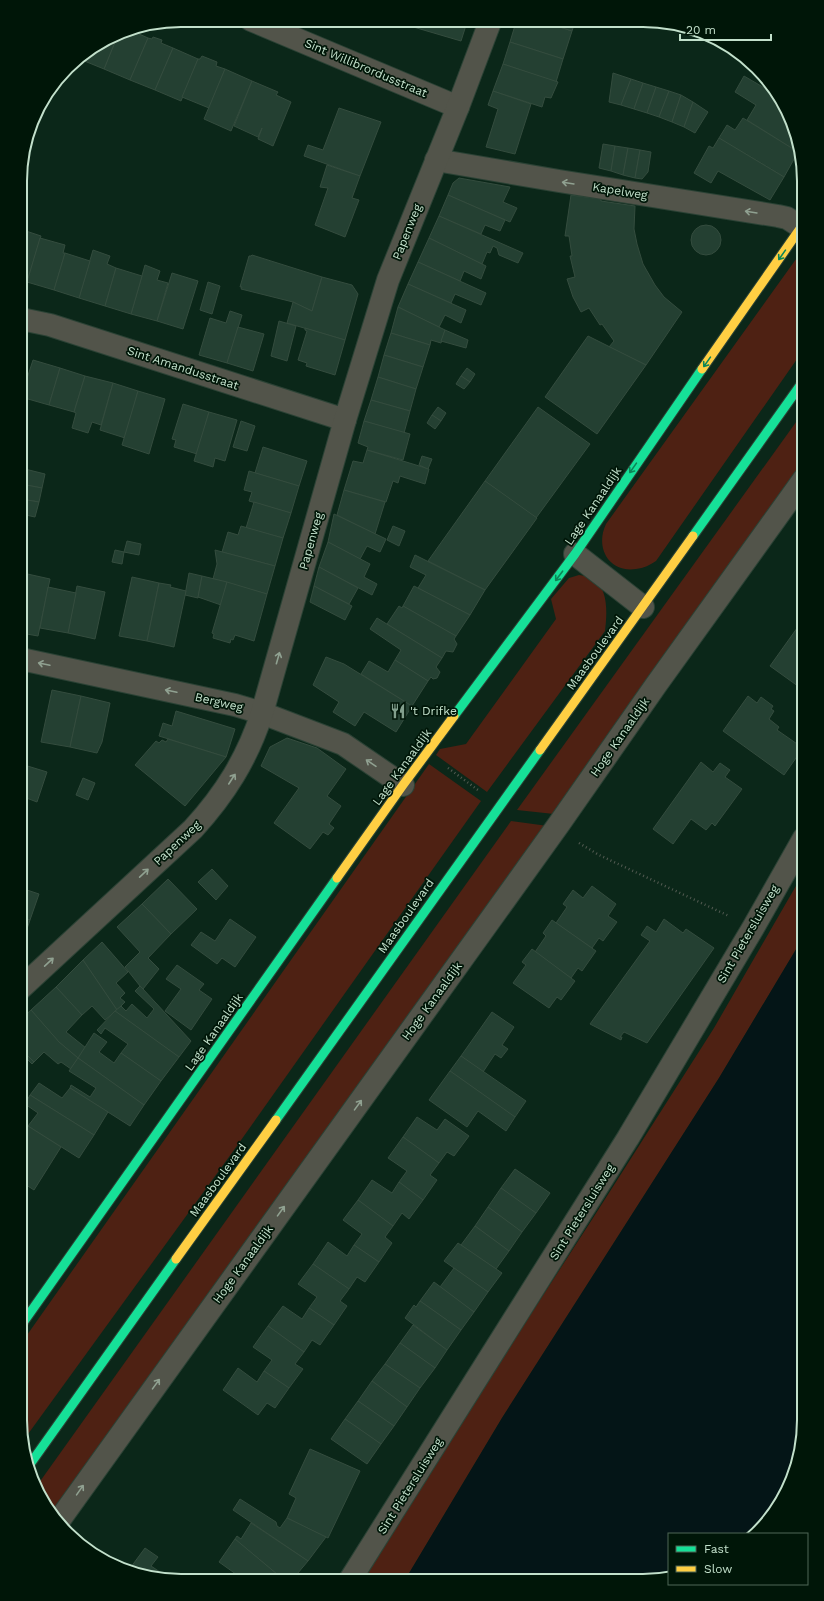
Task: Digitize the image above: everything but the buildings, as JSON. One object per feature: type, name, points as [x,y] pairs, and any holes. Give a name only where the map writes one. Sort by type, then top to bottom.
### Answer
[{"type":"street","name":"Sint Willibrordusstraat","points":[[268,27],[458,107]]},
{"type":"street","name":"Papenweg","points":[[27,983],[193,829],[218,800],[244,758],[254,737],[262,713],[345,420],[388,280],[458,107],[488,27]]},
{"type":"street","name":"Kapelweg","points":[[436,160],[581,185],[778,216],[797,222]]},
{"type":"street","name":"Lage Kanaaldijk","points":[[27,1317],[403,785],[575,554],[624,481],[797,234]]},
{"type":"street","name":"Sint Amandusstraat","points":[[27,320],[50,325],[345,420]]},
{"type":"street","name":"Maasboulevard","points":[[32,1461],[797,390]]},
{"type":"street","name":"Hoge Kanaaldijk","points":[[61,1517],[559,824],[656,685],[797,489]]},
{"type":"street","points":[[575,554],[643,607]]},
{"type":"street","name":"Bergweg","points":[[27,660],[235,705],[262,713],[343,744],[403,785]]},
{"type":"street","name":"Sint Pietersluisweg","points":[[354,1574],[628,1138],[753,928],[797,850]]},
{"type":"path","points":[[427,753],[499,806]]},
{"type":"path","points":[[559,824],[579,843],[599,855],[753,928]]},
{"type":"shaded area","points":[[797,258],[797,359],[656,561],[642,568],[636,569],[626,569],[611,563],[606,557],[603,549],[602,541],[606,524]]},
{"type":"shaded area","points":[[797,421],[797,472],[554,814],[517,810]]},
{"type":"shaded area","points":[[579,575],[592,578],[598,582],[601,588],[606,602],[605,631],[487,792],[436,755],[440,749],[466,744],[556,619],[551,599],[569,578]]},
{"type":"shaded area","points":[[429,764],[481,801],[234,1150],[27,1435],[27,1335]]},
{"type":"shaded area","points":[[511,821],[548,826],[58,1512],[40,1481]]},
{"type":"shaded area","points":[[797,884],[797,948],[719,1078],[502,1418],[409,1574],[363,1574],[593,1218],[714,1028]]},
{"type":"shaded area","points":[[797,948],[797,1430],[789,1470],[771,1506],[759,1522],[748,1533],[668,1533],[668,1572],[663,1573],[409,1574],[502,1418],[719,1078]]},
{"type":"traffic: fast","points":[[454,716],[575,554],[702,369]]},
{"type":"traffic: fast","points":[[693,536],[797,390]]},
{"type":"traffic: fast","points":[[276,1120],[540,750]]},
{"type":"traffic: fast","points":[[27,1317],[337,878]]},
{"type":"traffic: fast","points":[[32,1461],[176,1259]]},
{"type":"traffic: slow","points":[[702,369],[797,233]]},
{"type":"traffic: slow","points":[[540,750],[693,536]]},
{"type":"traffic: slow","points":[[337,878],[454,716]]},
{"type":"traffic: slow","points":[[176,1259],[276,1120]]},
{"type":"place","name":"'t Drifke","points":[[398,711]]}]
